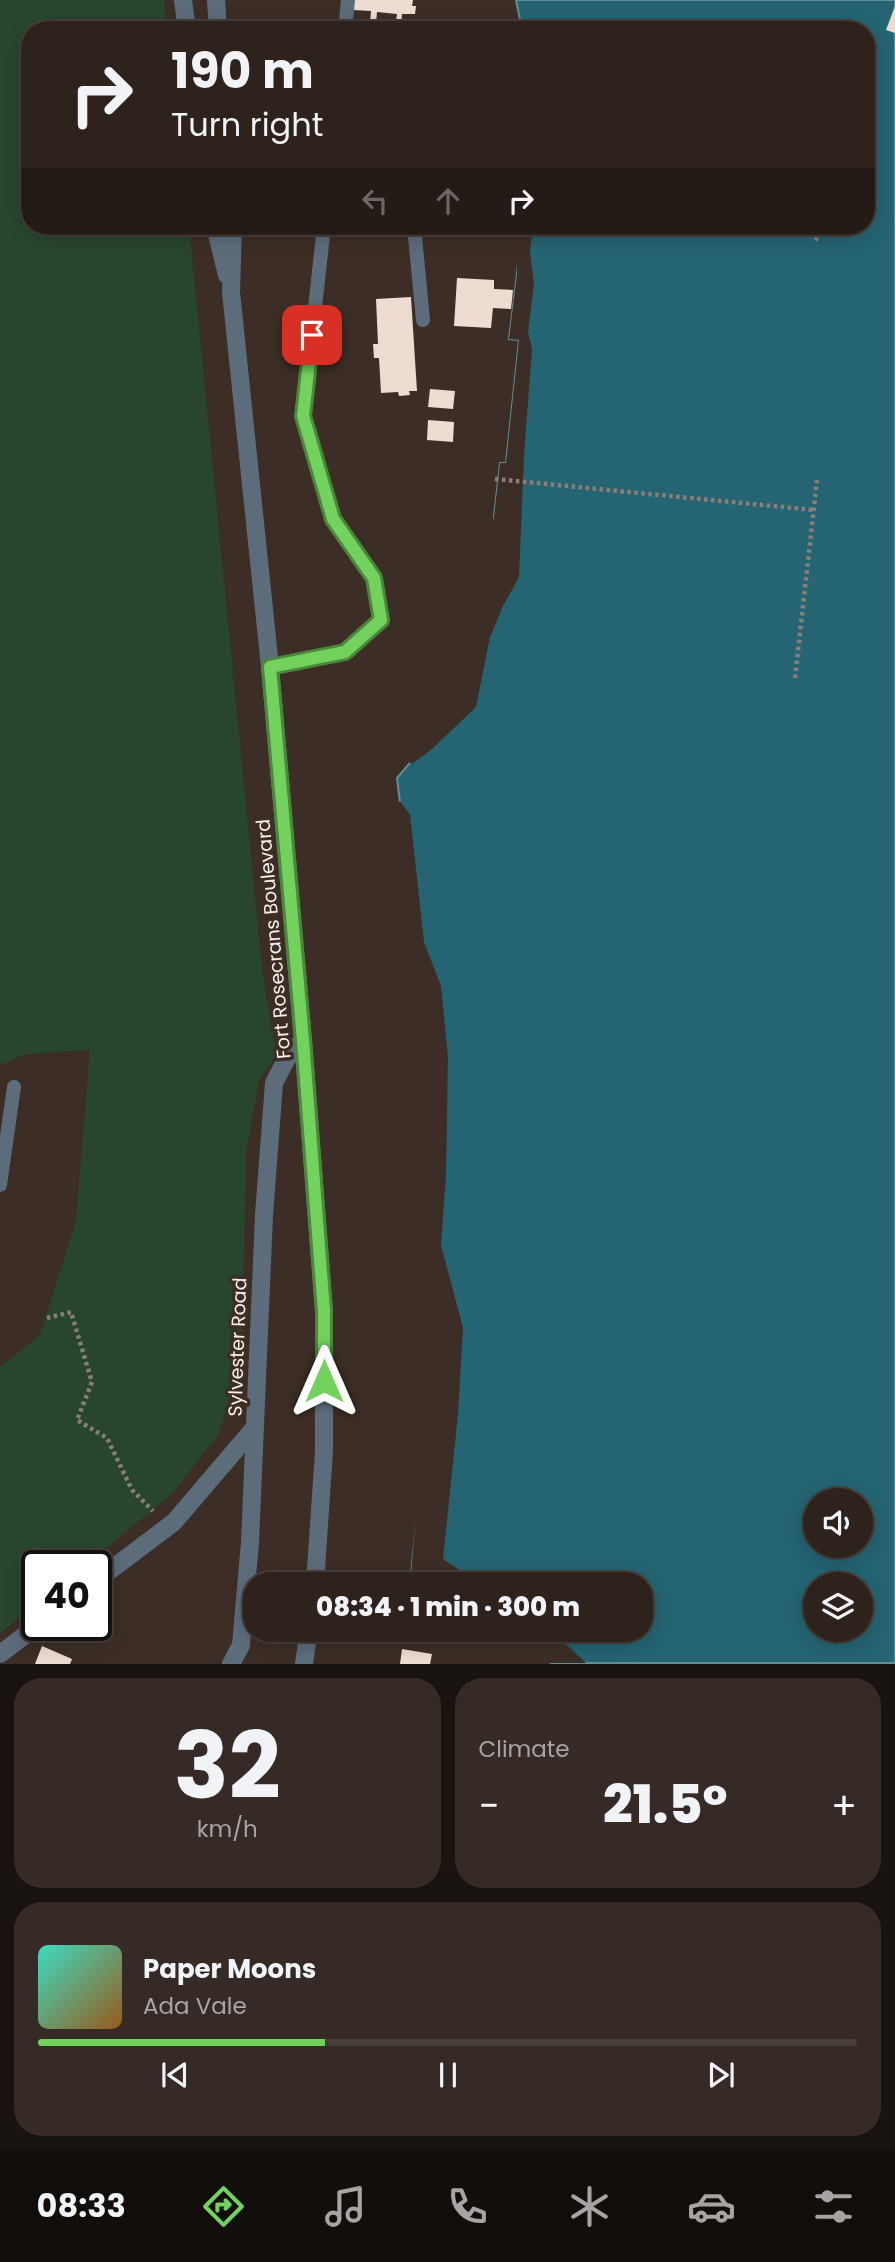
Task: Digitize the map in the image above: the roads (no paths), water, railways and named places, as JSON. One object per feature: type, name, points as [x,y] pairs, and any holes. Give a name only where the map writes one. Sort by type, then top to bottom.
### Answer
[{"type":"street","points":[[183,0],[186,21]]},
{"type":"street","points":[[216,0],[218,21]]},
{"type":"street","name":"Fort Rosecrans Boulevard","points":[[217,235],[231,292]]},
{"type":"street","name":"Fort Rosecrans Boulevard","points":[[233,235],[231,292],[270,667],[324,1311],[324,1451],[316,1572]]},
{"type":"street","name":"Sylvester Road","points":[[231,1664],[241,1645],[250,1542],[264,1215],[274,1083],[286,1058],[303,1040]]},
{"type":"street","points":[[112,1569],[174,1522],[255,1427]]},
{"type":"street","points":[[0,1654],[21,1638]]},
{"type":"street","points":[[304,1664],[307,1642]]},
{"type":"lane","points":[[346,21],[348,0]]},
{"type":"lane","points":[[270,667],[345,652],[381,620],[374,578],[333,519],[303,416],[323,235]]},
{"type":"lane","points":[[415,235],[423,320]]},
{"type":"lane","points":[[0,1185],[14,1087]]},
{"type":"water","points":[[516,0],[895,0],[895,1663],[551,1663],[518,1642],[653,1642],[653,1572],[411,1572],[429,1402],[433,1225],[429,1040],[397,778],[464,699],[507,558],[494,517],[500,463],[506,463],[519,340],[509,339],[519,235],[875,235],[875,21],[520,21]]}]
